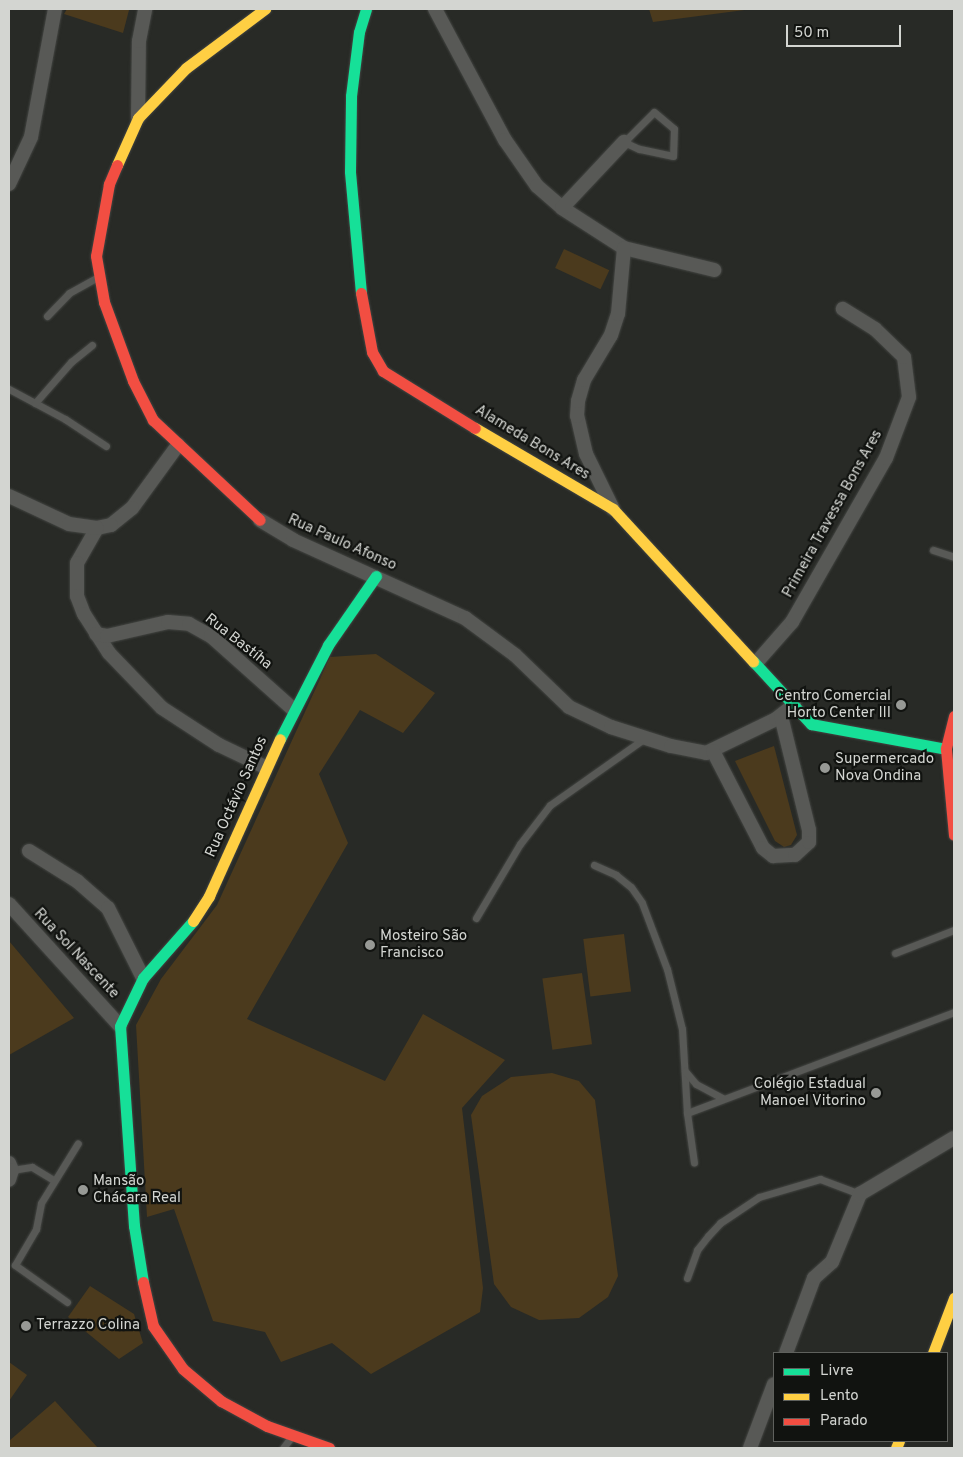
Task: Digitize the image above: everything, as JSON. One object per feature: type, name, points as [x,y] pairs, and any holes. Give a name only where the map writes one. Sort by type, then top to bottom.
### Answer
[{"type":"street","points":[[9,184],[31,137],[55,9]]},
{"type":"street","name":"Rua Paulo Afonso","points":[[138,118],[139,41],[145,9]]},
{"type":"street","name":"Rua Paulo Afonso","points":[[265,9],[186,68],[138,118],[109,184],[98,236],[99,277],[104,302],[143,403],[153,420],[260,520],[293,540],[376,576],[472,623],[515,655],[569,707],[604,725],[645,738],[698,752],[713,751]]},
{"type":"street","name":"Alameda Bons Ares","points":[[366,9],[359,32],[350,96],[350,171],[362,309],[372,352],[383,371],[399,384],[613,509],[661,565],[816,726],[946,749]]},
{"type":"street","points":[[435,9],[511,148],[537,186],[562,208],[624,248],[714,270]]},
{"type":"street","points":[[562,208],[624,142]]},
{"type":"street","points":[[613,509],[586,454],[577,416],[578,401],[584,380],[611,335],[618,314],[624,248]]},
{"type":"street","name":"Primeira Travessa Bons Ares","points":[[756,663],[792,622],[886,458],[903,418],[909,397],[907,366],[892,343],[844,309]]},
{"type":"street","points":[[9,496],[69,524],[97,528],[111,525],[132,508],[178,445]]},
{"type":"street","points":[[97,528],[82,554],[75,575],[77,596],[96,634],[140,688],[187,727],[265,767]]},
{"type":"street","name":"Rua Octávio Santos","points":[[120,1026],[143,978],[198,915],[209,896],[265,767],[293,709],[328,644],[376,576]]},
{"type":"street","name":"Rua Bastíha","points":[[96,634],[107,636],[152,625],[189,624],[211,636],[293,709]]},
{"type":"street","points":[[781,716],[809,830],[809,842],[795,855],[773,856],[763,848],[713,751],[781,716],[794,705]]},
{"type":"street","points":[[954,716],[946,749],[954,835]]},
{"type":"street","points":[[30,852],[77,881],[108,908],[143,978]]},
{"type":"street","name":"Rua Sol Nascente","points":[[9,904],[120,1026]]},
{"type":"street","points":[[120,1026],[134,1226],[139,1266],[153,1326],[174,1357],[201,1387],[244,1414],[292,1435],[329,1448]]},
{"type":"street","points":[[786,1352],[814,1278],[832,1262],[860,1194],[954,1138]]},
{"type":"street","points":[[933,1352],[954,1298]]},
{"type":"street","points":[[750,1448],[773,1387]]},
{"type":"lane","points":[[654,112],[674,129],[673,156],[655,154],[624,142],[654,112]]},
{"type":"lane","points":[[47,316],[69,293],[99,277]]},
{"type":"lane","points":[[35,403],[71,362],[92,346]]},
{"type":"lane","points":[[9,389],[106,446]]},
{"type":"lane","points":[[933,550],[954,557]]},
{"type":"lane","points":[[476,918],[520,844],[550,805],[645,738]]},
{"type":"lane","points":[[594,865],[616,875],[631,887],[642,903],[676,1002],[694,1163]]},
{"type":"lane","points":[[895,953],[954,930]]},
{"type":"lane","points":[[687,1112],[722,1098],[752,1090],[954,1012]]},
{"type":"lane","points":[[685,1071],[696,1084],[722,1098]]},
{"type":"lane","points":[[67,1302],[15,1265],[36,1229],[41,1204],[78,1143]]},
{"type":"lane","points":[[10,1171],[32,1167],[54,1180]]},
{"type":"lane","points":[[687,1278],[697,1250],[708,1236],[720,1223],[759,1197],[820,1179],[860,1194]]},
{"type":"lane","points":[[283,1448],[292,1435]]},
{"type":"shaded area","points":[[67,9],[129,10],[123,33],[64,14]]},
{"type":"shaded area","points":[[649,9],[752,9],[653,22]]},
{"type":"shaded area","points":[[564,249],[609,270],[600,289],[555,268]]},
{"type":"shaded area","points":[[376,654],[435,693],[403,733],[360,710],[319,774],[348,843],[247,1019],[385,1081],[423,1014],[505,1060],[462,1108],[483,1288],[480,1312],[371,1374],[332,1343],[281,1362],[265,1332],[213,1321],[174,1209],[147,1217],[136,1025],[161,979],[217,905],[330,657]]},
{"type":"shaded area","points":[[774,746],[797,835],[791,845],[784,847],[775,841],[735,761]]},
{"type":"shaded area","points":[[624,934],[631,992],[590,997],[583,939]]},
{"type":"shaded area","points":[[9,941],[74,1018],[9,1055]]},
{"type":"shaded area","points":[[582,973],[592,1044],[552,1050],[542,979]]},
{"type":"shaded area","points":[[552,1073],[579,1081],[595,1100],[618,1276],[608,1297],[579,1318],[539,1320],[511,1307],[494,1284],[471,1115],[482,1096],[511,1077]]},
{"type":"shaded area","points":[[90,1286],[134,1314],[143,1343],[119,1359],[68,1317]]},
{"type":"shaded area","points":[[9,1362],[27,1375],[9,1401]]},
{"type":"shaded area","points":[[55,1401],[98,1448],[9,1448],[9,1441]]},
{"type":"traffic: fast","points":[[361,293],[350,171],[351,96],[359,32],[366,9]]},
{"type":"traffic: fast","points":[[280,739],[328,645],[376,576]]},
{"type":"traffic: fast","points":[[753,661],[811,724],[946,749]]},
{"type":"traffic: fast","points":[[143,1282],[134,1226],[120,1026],[143,978],[193,921]]},
{"type":"traffic: slow","points":[[117,165],[138,118],[186,68],[265,9]]},
{"type":"traffic: slow","points":[[475,428],[613,509],[753,661]]},
{"type":"traffic: slow","points":[[193,921],[209,896],[280,739]]},
{"type":"traffic: slow","points":[[933,1352],[954,1298]]},
{"type":"traffic: slow","points":[[896,1448],[899,1442]]},
{"type":"traffic: jam","points":[[117,165],[109,184],[96,256],[104,302],[133,381],[153,420],[260,520]]},
{"type":"traffic: jam","points":[[361,293],[372,352],[383,371],[475,428]]},
{"type":"traffic: jam","points":[[954,716],[946,749],[954,835]]},
{"type":"traffic: jam","points":[[143,1282],[153,1326],[183,1369],[221,1401],[267,1426],[329,1448]]},
{"type":"place","name":"Centro Comercial Horto Center III","points":[[901,705]]},
{"type":"place","name":"Supermercado Nova Ondina","points":[[825,768]]},
{"type":"place","name":"Mosteiro São Francisco","points":[[370,945]]},
{"type":"place","name":"Colégio Estadual Manoel Vitorino","points":[[876,1093]]},
{"type":"place","name":"Mansão Chácara Real","points":[[83,1190]]},
{"type":"place","name":"Terrazzo Colina","points":[[26,1326]]}]
